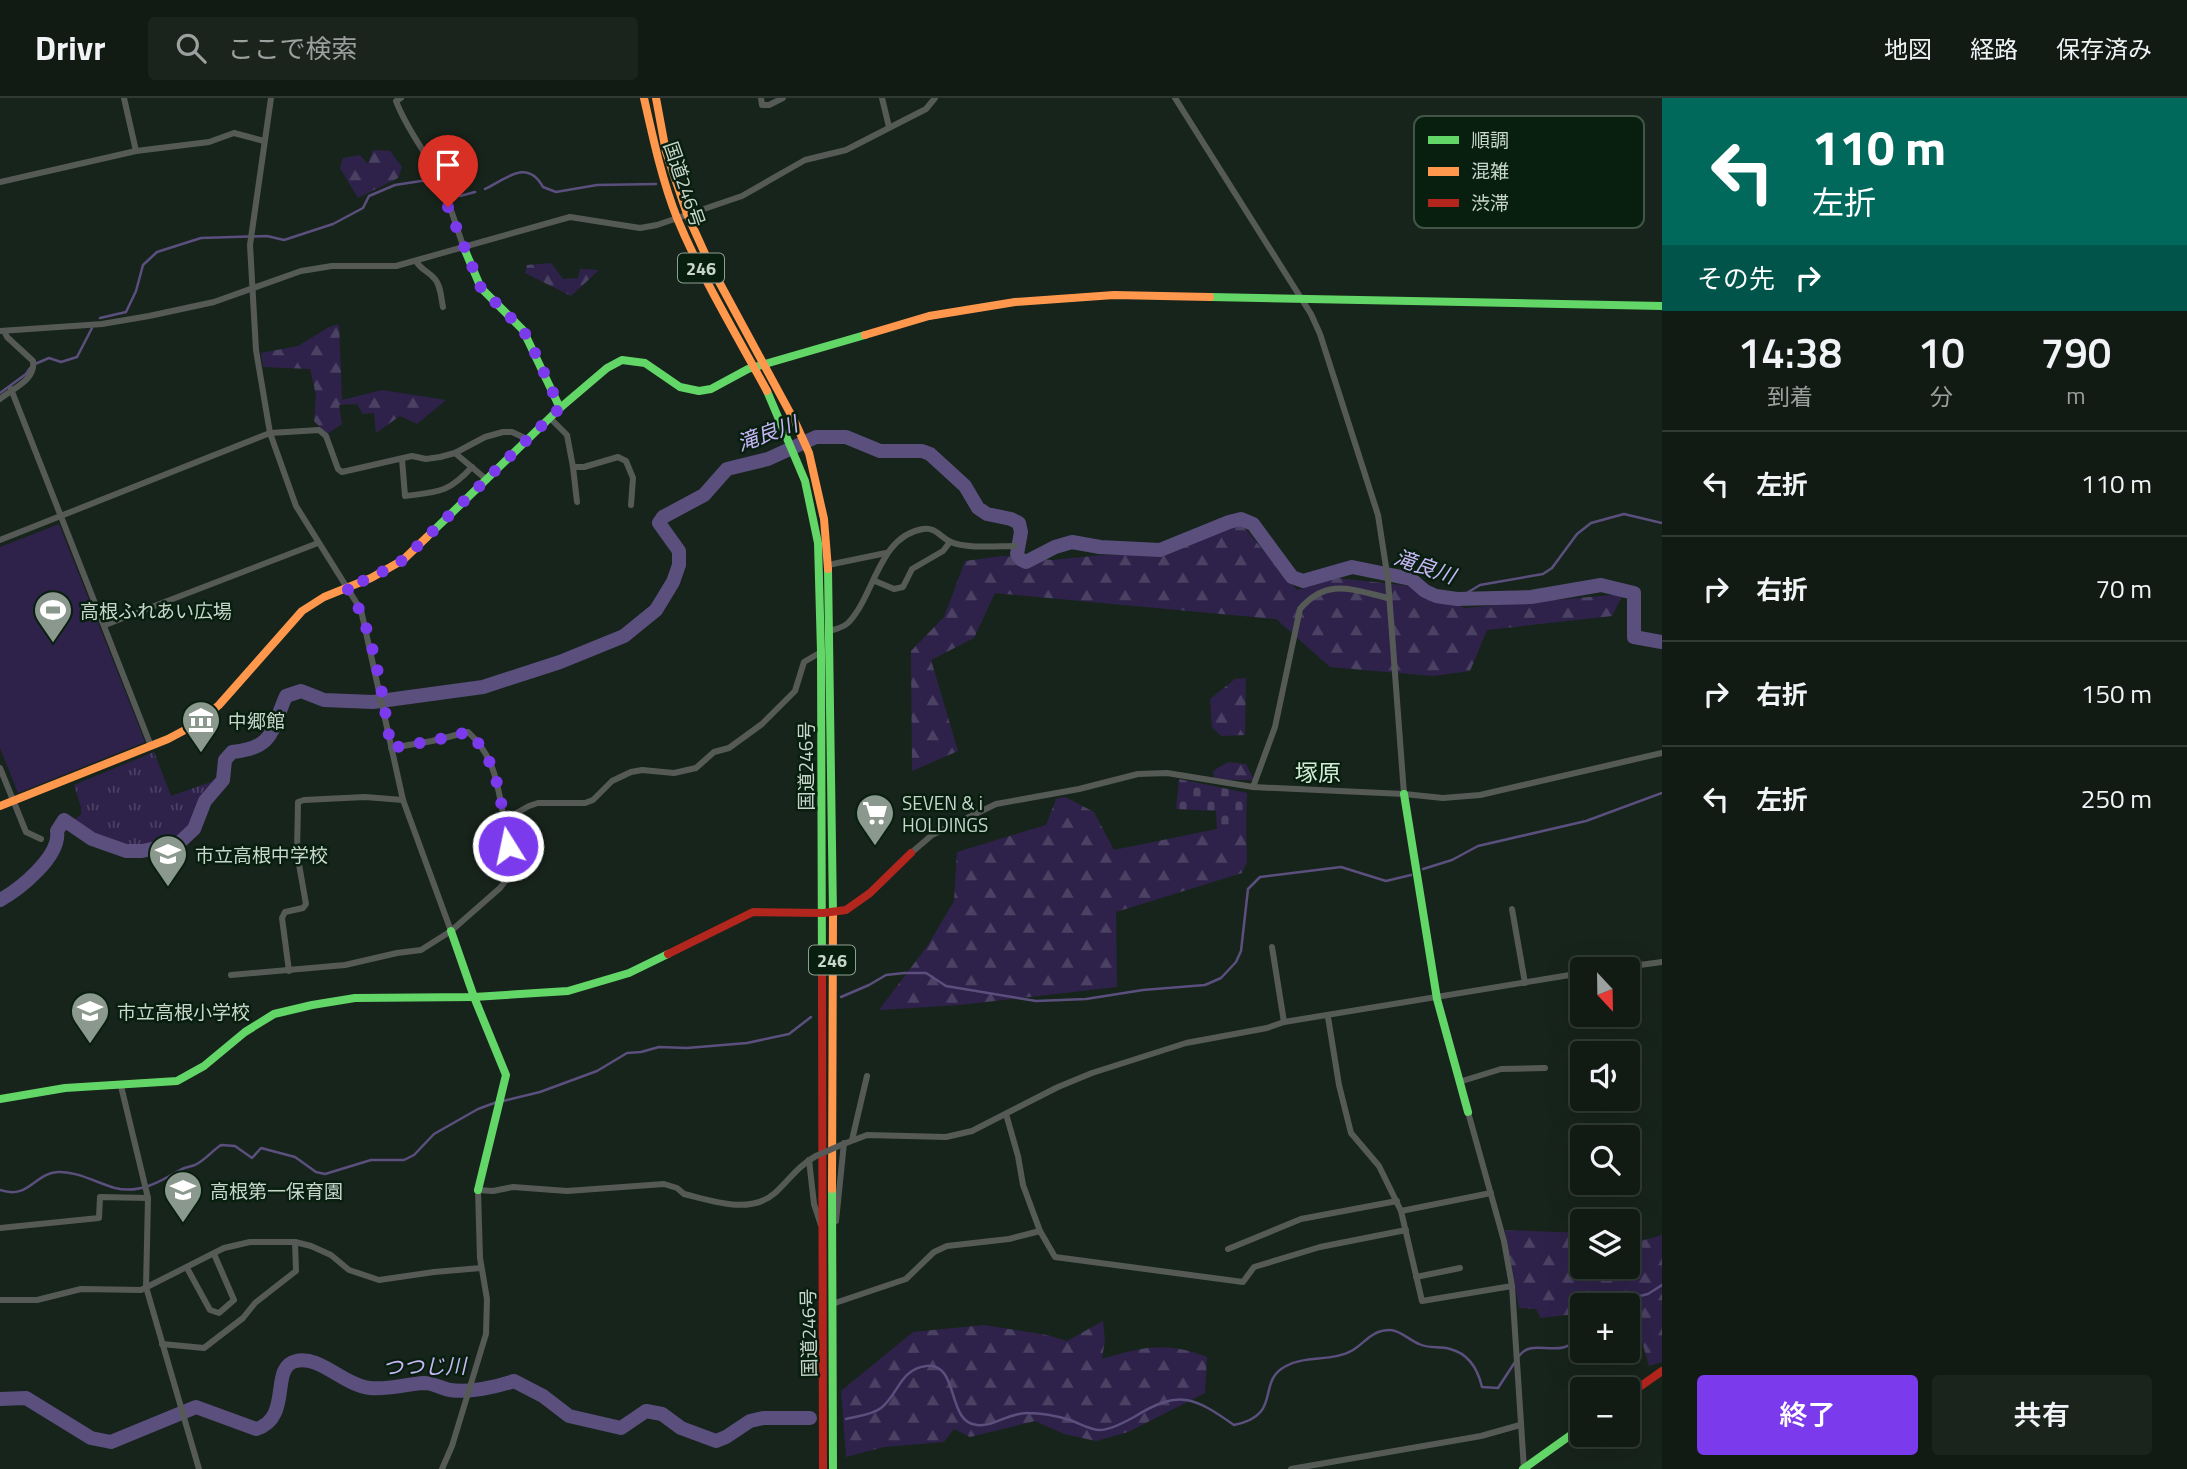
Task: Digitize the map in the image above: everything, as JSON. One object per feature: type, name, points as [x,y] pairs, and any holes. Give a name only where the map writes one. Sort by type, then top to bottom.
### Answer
[{"type":"main road","name":"国道246号","points":[[644,98],[657,156],[677,217],[716,301],[784,427],[807,491],[818,542],[821,652],[823,1469]]},
{"type":"main road","name":"国道246号","points":[[656,98],[673,180],[687,214],[711,267],[795,422],[809,453],[819,490],[828,565],[830,631],[833,1469]]},
{"type":"main road","points":[[464,248],[481,288],[523,330],[560,408]]},
{"type":"main road","points":[[0,806],[151,746],[198,723],[219,705],[302,611],[324,597],[371,578],[403,560],[560,408],[607,368],[622,360],[645,363],[680,387],[699,391],[711,389],[754,368],[929,316],[1015,302],[1114,295],[1662,306]]},
{"type":"main road","points":[[1404,794],[1437,999],[1468,1112]]},
{"type":"main road","points":[[0,1099],[65,1088],[121,1086],[187,1078],[244,1032],[274,1014],[294,1009],[355,998],[474,997],[568,991],[629,973],[754,912],[847,910],[858,904],[911,853]]},
{"type":"main road","points":[[451,931],[506,1075],[478,1190]]},
{"type":"main road","points":[[1640,1387],[1662,1371]]},
{"type":"main road","points":[[1524,1469],[1570,1436]]},
{"type":"street","points":[[124,98],[136,151]]},
{"type":"street","points":[[271,98],[250,245],[251,288],[260,379],[270,433],[296,506],[357,603],[366,624],[403,800],[451,931]]},
{"type":"street","points":[[401,98],[396,101],[401,115],[411,135],[433,166],[464,248]]},
{"type":"street","points":[[761,98],[762,105],[769,105],[783,98]]},
{"type":"street","points":[[882,98],[889,127]]},
{"type":"street","points":[[2,331],[102,324],[149,316],[214,302],[318,267],[382,268],[464,248],[570,217],[640,228],[657,225],[742,196],[805,160],[836,154],[926,109],[935,98]]},
{"type":"street","points":[[1175,98],[1302,298],[1320,334],[1353,432],[1378,515],[1386,565],[1404,794]]},
{"type":"street","points":[[0,182],[136,151],[209,142],[234,133],[264,141]]},
{"type":"street","points":[[416,261],[421,270],[433,276],[439,286],[443,307]]},
{"type":"street","points":[[0,399],[30,377],[34,369],[33,361],[2,331]]},
{"type":"street","points":[[11,389],[151,746]]},
{"type":"street","points":[[550,418],[568,435],[577,502]]},
{"type":"street","points":[[0,540],[270,433],[319,430],[326,436],[338,469],[342,472],[412,456],[426,459],[455,453],[485,437],[503,432],[512,432],[527,439]]},
{"type":"street","points":[[455,453],[487,480]]},
{"type":"street","points":[[573,467],[584,467],[618,457],[626,461],[633,478],[631,505]]},
{"type":"street","points":[[402,459],[405,496],[440,491],[456,484],[472,467]]},
{"type":"street","points":[[828,565],[886,553],[911,533],[924,529],[934,530],[950,542],[1015,546]]},
{"type":"street","points":[[875,581],[894,589],[903,587],[912,569],[943,551],[950,542]]},
{"type":"street","points":[[105,625],[318,543]]},
{"type":"street","points":[[830,631],[848,624],[875,581],[886,553]]},
{"type":"street","points":[[1253,787],[1275,727],[1300,609],[1307,601],[1325,590],[1339,586],[1388,598]]},
{"type":"street","points":[[504,820],[538,803],[584,803],[593,800],[612,781],[631,772],[642,770],[674,774],[696,768],[713,752],[729,748],[762,724],[795,691],[804,662],[821,652]]},
{"type":"street","points":[[231,975],[345,965],[421,950],[451,931],[500,888],[513,872],[494,767],[477,740],[468,732],[391,748]]},
{"type":"street","points":[[911,853],[932,835],[996,804],[1079,789],[1138,774],[1167,774],[1253,787],[1443,798],[1480,795],[1662,753]]},
{"type":"street","points":[[0,768],[26,832],[41,839]]},
{"type":"street","points":[[289,971],[282,918],[285,912],[303,908],[306,904],[297,853],[298,803],[304,800],[365,797],[403,800]]},
{"type":"street","points":[[1512,909],[1525,983]]},
{"type":"street","points":[[1272,947],[1284,1022]]},
{"type":"street","points":[[1640,965],[1662,962]]},
{"type":"street","points":[[442,1469],[472,1386],[486,1335],[478,1190],[493,1191],[513,1187],[567,1191],[664,1184],[677,1188],[684,1194],[744,1206],[767,1199],[800,1166],[852,1140],[867,1135],[946,1137],[972,1131],[1058,1087],[1092,1073],[1186,1043],[1284,1022],[1328,1017],[1570,975]]},
{"type":"street","points":[[1328,1017],[1339,1085],[1351,1133],[1379,1166],[1397,1200],[1422,1301],[1512,1286]]},
{"type":"street","points":[[1459,1082],[1501,1069],[1545,1068]]},
{"type":"street","points":[[852,1140],[867,1076]]},
{"type":"street","points":[[121,1086],[148,1195],[146,1287],[199,1469]]},
{"type":"street","points":[[1468,1112],[1504,1241],[1512,1286],[1524,1469]]},
{"type":"street","points":[[1006,1114],[1023,1185],[1040,1231],[1055,1257],[1243,1282],[1254,1267],[1320,1247],[1406,1230]]},
{"type":"street","points":[[832,1238],[838,1209],[842,1144]]},
{"type":"street","points":[[809,1160],[818,1221],[824,1230]]},
{"type":"street","points":[[1401,1211],[1491,1193]]},
{"type":"street","points":[[0,1228],[99,1218],[100,1197],[148,1195]]},
{"type":"street","points":[[1228,1249],[1301,1219],[1397,1200]]},
{"type":"street","points":[[832,1304],[906,1279],[934,1252],[947,1246],[1009,1240],[1040,1231]]},
{"type":"street","points":[[0,1300],[37,1300],[81,1289],[141,1290],[225,1248],[250,1242],[295,1242],[331,1255],[349,1270],[379,1280],[481,1268]]},
{"type":"street","points":[[162,1344],[204,1348],[234,1326],[254,1303],[296,1271],[295,1242]]},
{"type":"street","points":[[187,1268],[210,1310],[219,1313],[234,1300],[214,1254]]},
{"type":"street","points":[[1416,1277],[1460,1268]]},
{"type":"street","points":[[1291,1469],[1481,1436],[1520,1425]]},
{"type":"green space","points":[[373,150],[390,151],[402,167],[398,178],[358,198],[340,168],[343,158],[360,155],[368,164]]},
{"type":"green space","points":[[551,263],[563,279],[578,278],[580,269],[599,270],[571,296],[525,273],[527,265]]},
{"type":"green space","points":[[339,324],[342,400],[382,390],[446,400],[417,424],[400,416],[376,433],[374,413],[363,414],[357,404],[339,405],[342,424],[327,434],[314,421],[316,395],[310,369],[263,367],[261,353],[298,346]]},
{"type":"green space","name":"高根ふれあい広場","points":[[59,524],[145,742],[18,793],[0,748],[0,547]]},
{"type":"green space","points":[[1241,524],[1297,590],[1337,578],[1420,587],[1465,608],[1623,594],[1612,616],[1487,630],[1470,671],[1433,676],[1330,667],[1276,619],[995,593],[974,638],[931,660],[958,751],[912,771],[911,651],[944,617],[965,561],[1002,556],[1052,560],[1102,555],[1159,555]]},
{"type":"green space","points":[[1246,678],[1245,735],[1221,736],[1212,727],[1210,699],[1235,679]]},
{"type":"green space","points":[[154,752],[171,796],[219,779],[204,797],[184,834],[150,845],[126,847],[105,842],[73,821],[81,814],[74,785]]},
{"type":"green space","points":[[1228,762],[1246,764],[1254,780],[1214,780],[1213,771]]},
{"type":"green space","points":[[1179,779],[1247,793],[1246,826],[1217,829],[1216,811],[1176,809]]},
{"type":"green space","points":[[1065,797],[1094,812],[1114,850],[1246,823],[1247,862],[1242,873],[1116,912],[1117,987],[960,1005],[879,1010],[928,945],[954,901],[957,852],[1046,825],[1056,799]]},
{"type":"green space","points":[[1505,1230],[1570,1233],[1570,1279],[1640,1279],[1640,1240],[1662,1235],[1662,1362],[1649,1366],[1640,1335],[1640,1293],[1570,1293],[1570,1316],[1541,1318],[1536,1309],[1519,1308]]},
{"type":"green space","points":[[1103,1321],[1105,1340],[1102,1359],[1130,1351],[1166,1347],[1192,1352],[1207,1357],[1205,1393],[1128,1432],[1096,1441],[1064,1434],[1035,1421],[970,1437],[954,1429],[944,1442],[884,1447],[846,1457],[841,1391],[913,1332],[984,1325],[1047,1335],[1067,1341]]},
{"type":"waterway","points":[[485,189],[508,176],[523,172],[537,178],[543,187],[556,192],[597,185],[656,184]]},
{"type":"waterway","points":[[100,318],[126,312],[136,291],[143,265],[157,252],[201,238],[267,236],[284,240],[333,224],[363,208],[369,196],[395,185],[447,177],[454,193],[460,196],[475,192]]},
{"type":"waterway","points":[[35,364],[49,358],[61,362],[77,357],[92,328]]},
{"type":"waterway","points":[[0,393],[30,368]]},
{"type":"waterway","name":"滝良川","points":[[0,900],[28,880],[46,861],[53,851],[57,831],[64,820],[92,839],[126,851],[142,851],[179,843],[194,829],[205,801],[223,780],[225,760],[232,752],[246,750],[264,741],[274,728],[286,696],[301,691],[324,700],[373,702],[483,687],[560,662],[624,636],[656,610],[673,582],[679,565],[679,551],[659,523],[663,517],[704,495],[727,469],[768,459],[816,437],[846,437],[880,451],[922,451],[930,454],[965,486],[978,508],[987,514],[1019,523],[1021,532],[1017,554],[1026,562],[1055,547],[1072,542],[1100,547],[1160,550],[1241,519],[1253,524],[1292,577],[1303,581],[1352,567],[1411,579],[1436,596],[1457,599],[1531,597],[1601,585],[1634,593],[1634,637],[1662,642]]},
{"type":"waterway","name":"滝良川","points":[[1457,599],[1480,585],[1543,574],[1552,568],[1577,534],[1591,523],[1624,514],[1662,523]]},
{"type":"waterway","points":[[1423,869],[1452,860],[1478,846],[1586,821],[1662,793]]},
{"type":"waterway","points":[[841,997],[886,975],[904,973],[926,973],[946,986],[1036,1001],[1086,999],[1143,990],[1205,985],[1221,978],[1236,962],[1241,951],[1248,889],[1260,877],[1341,867],[1386,881],[1411,875]]},
{"type":"waterway","points":[[503,1101],[540,1092],[597,1071],[627,1053],[659,1047],[687,1048],[747,1043],[789,1034],[811,1017]]},
{"type":"waterway","points":[[0,1190],[18,1192],[50,1173],[58,1172],[80,1175],[115,1188],[141,1188],[195,1165],[221,1145],[235,1146],[252,1158],[261,1148],[295,1157],[316,1172],[325,1174],[371,1160],[404,1160],[414,1155],[434,1134],[478,1109],[497,1102]]},
{"type":"waterway","name":"つつじ川","points":[[1640,1296],[1662,1285]]},
{"type":"waterway","name":"つつじ川","points":[[846,1419],[869,1414],[881,1408],[910,1372],[926,1366],[937,1367],[944,1373],[956,1404],[967,1422],[983,1425],[1021,1413],[1033,1413],[1060,1417],[1088,1428],[1104,1430],[1163,1402],[1175,1400],[1197,1403],[1234,1425],[1249,1420],[1259,1414],[1272,1381],[1286,1366],[1345,1354],[1374,1334],[1384,1331],[1394,1330],[1423,1346],[1457,1351],[1468,1359],[1475,1369],[1482,1387],[1498,1388],[1515,1362]]},
{"type":"waterway","name":"つつじ川","points":[[1519,1356],[1532,1348],[1557,1348],[1570,1344]]},
{"type":"waterway","name":"つつじ川","points":[[0,1399],[26,1398],[91,1438],[111,1442],[196,1407],[256,1429],[274,1415],[281,1382],[288,1365],[305,1360],[323,1366],[350,1382],[370,1388],[424,1383],[465,1391],[514,1381],[543,1396],[569,1416],[621,1428],[646,1411],[662,1414],[681,1428],[716,1441],[750,1421],[763,1418],[810,1418]]},
{"type":"traffic: fast","points":[[464,248],[481,288],[523,330],[560,408]]},
{"type":"traffic: fast","points":[[1210,297],[1662,306]]},
{"type":"traffic: fast","points":[[427,537],[560,408],[607,368],[622,360],[645,363],[680,387],[699,391],[711,389],[748,369],[865,335]]},
{"type":"traffic: fast","points":[[767,391],[805,481],[818,543],[822,977]]},
{"type":"traffic: fast","points":[[828,569],[833,914]]},
{"type":"traffic: fast","points":[[1404,794],[1437,999],[1468,1112]]},
{"type":"traffic: fast","points":[[451,931],[506,1075],[478,1190]]},
{"type":"traffic: fast","points":[[0,1099],[65,1088],[177,1081],[204,1066],[245,1032],[274,1014],[312,1005],[355,998],[474,997],[568,991],[629,973],[668,954]]},
{"type":"traffic: fast","points":[[832,1189],[833,1469]]},
{"type":"traffic: fast","points":[[1523,1469],[1570,1436]]},
{"type":"traffic: slow","points":[[644,98],[662,174],[677,218],[708,284],[767,391]]},
{"type":"traffic: slow","points":[[656,98],[666,152],[687,214],[711,267],[809,453],[824,519],[828,569]]},
{"type":"traffic: slow","points":[[865,335],[929,316],[1015,302],[1114,295],[1210,297]]},
{"type":"traffic: slow","points":[[0,806],[168,739],[198,723],[219,705],[302,611],[324,597],[371,578],[403,560],[427,537]]},
{"type":"traffic: slow","points":[[832,1189],[833,914]]},
{"type":"traffic: jam","points":[[668,954],[753,912],[823,913],[846,910],[870,893],[911,853]]},
{"type":"traffic: jam","points":[[822,977],[823,1469]]},
{"type":"traffic: jam","points":[[1640,1387],[1662,1371]]},
{"type":"place","name":"高根ふれあい広場","points":[[53,644]]},
{"type":"place","name":"中郷館","points":[[201,754]]},
{"type":"place","name":"SEVEN & i HOLDINGS","points":[[875,847]]},
{"type":"place","name":"市立高根中学校","points":[[168,888]]},
{"type":"place","name":"市立高根小学校","points":[[90,1045]]},
{"type":"place","name":"高根第一保育園","points":[[183,1224]]},
{"type":"district","name":"塚原","points":[[1318,772]]},
{"type":"route","points":[[448,207],[481,288],[523,330],[560,408],[415,550],[390,569],[346,587],[353,595],[366,624],[391,748],[468,732],[477,740],[494,767],[508,846]]}]
